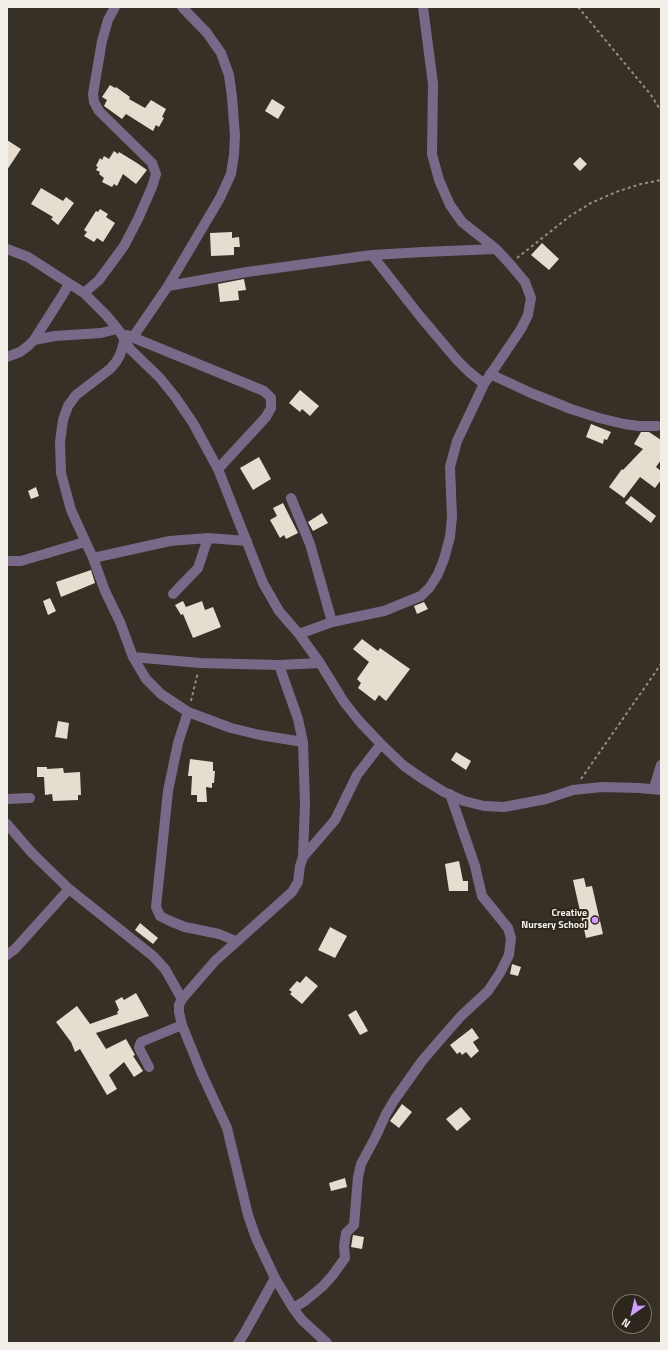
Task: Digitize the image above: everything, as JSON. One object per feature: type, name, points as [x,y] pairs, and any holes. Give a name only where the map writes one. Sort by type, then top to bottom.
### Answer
[{"type":"street","points":[[84,293],[99,280],[124,246],[152,188],[156,174],[152,163],[99,111],[94,102],[93,94],[102,41],[108,20],[115,7]]},
{"type":"street","points":[[182,7],[207,33],[221,53],[228,75],[232,97],[235,136],[231,174],[220,198],[168,286],[124,335],[120,355],[116,362],[110,369],[76,395],[68,406],[63,420],[60,442],[61,473],[71,510],[93,558],[105,591],[120,622],[133,657],[146,679],[161,694],[188,712],[231,728],[260,735],[303,742]]},
{"type":"street","points":[[299,634],[332,622],[384,611],[421,596],[430,586],[438,574],[444,559],[450,536],[452,517],[450,467],[456,441],[484,384],[521,329],[528,315],[531,298],[524,282],[496,249],[462,222],[450,205],[439,180],[432,154],[433,84],[423,7]]},
{"type":"street","points":[[168,286],[247,272],[372,255],[496,249]]},
{"type":"street","points":[[7,250],[28,257],[84,293],[124,335],[130,349],[160,378],[176,398],[193,423],[218,469],[263,584],[279,611],[299,634],[320,663],[344,702],[360,722],[404,766],[464,801],[484,806],[504,807],[546,799],[573,790],[602,787],[657,789],[661,765]]},
{"type":"street","points":[[372,255],[419,315],[457,360],[484,384]]},
{"type":"street","points":[[7,356],[20,352],[34,340],[69,284]]},
{"type":"street","points":[[34,340],[55,336],[101,333],[124,335],[264,391],[271,398],[271,408],[266,417],[218,469]]},
{"type":"street","points":[[490,374],[531,393],[599,418],[624,424],[657,426]]},
{"type":"street","points":[[291,498],[310,544],[332,622]]},
{"type":"street","points":[[93,558],[170,541],[208,538],[246,541]]},
{"type":"street","points":[[173,594],[198,568],[208,538]]},
{"type":"street","points":[[7,561],[21,561],[85,542]]},
{"type":"street","points":[[133,657],[200,663],[279,665],[320,663]]},
{"type":"street","points":[[279,665],[298,718],[303,742],[305,803],[303,857],[298,882],[292,892],[282,903],[236,941],[215,961],[182,999],[179,1008],[182,1025],[201,1072],[227,1128],[248,1215],[256,1238],[275,1278],[293,1308],[302,1320],[327,1343]]},
{"type":"street","points":[[188,712],[178,744],[168,791],[156,906],[160,916],[170,921],[219,934],[236,941]]},
{"type":"street","points":[[303,857],[336,820],[357,775],[381,744]]},
{"type":"street","points":[[293,1308],[305,1301],[323,1286],[344,1258],[346,1233],[354,1225],[358,1177],[361,1164],[395,1099],[440,1040],[461,1016],[488,991],[500,973],[509,955],[511,938],[508,928],[482,896],[475,866],[450,794]]},
{"type":"street","points":[[7,799],[30,798]]},
{"type":"street","points":[[7,824],[32,853],[69,889],[153,956],[165,969],[182,999]]},
{"type":"street","points":[[7,955],[15,949],[69,889]]},
{"type":"street","points":[[148,1067],[139,1047],[141,1042],[182,1025]]},
{"type":"street","points":[[238,1343],[275,1278]]},
{"type":"path","points":[[578,7],[651,95],[661,111]]},
{"type":"path","points":[[510,264],[570,216],[591,203],[616,192],[641,184],[661,180]]},
{"type":"path","points":[[188,712],[200,663]]},
{"type":"path","points":[[573,790],[661,664]]},
{"type":"building","points":[[110,85],[115,88],[116,87],[130,97],[129,99],[145,108],[151,100],[166,109],[162,117],[164,118],[159,127],[156,125],[153,131],[126,114],[122,119],[104,106],[107,100],[102,97]]},
{"type":"building","points":[[272,99],[285,107],[278,119],[265,111]]},
{"type":"building","points":[[7,140],[21,149],[7,170]]},
{"type":"building","points":[[114,151],[118,154],[119,152],[147,170],[136,184],[123,174],[117,186],[114,184],[112,187],[102,182],[104,178],[99,174],[100,172],[96,170],[98,167],[96,166],[100,158],[102,160],[104,156],[109,159]]},
{"type":"building","points":[[580,157],[587,164],[580,171],[573,164]]},
{"type":"building","points":[[41,188],[63,201],[66,197],[74,203],[58,225],[51,219],[53,217],[31,204]]},
{"type":"building","points":[[100,209],[108,214],[106,217],[115,223],[103,242],[97,238],[94,242],[84,236],[87,232],[84,230],[96,211],[98,212]]},
{"type":"building","points":[[232,232],[232,238],[239,237],[240,247],[234,247],[234,255],[211,256],[210,233]]},
{"type":"building","points":[[542,243],[559,259],[549,270],[531,255]]},
{"type":"building","points":[[244,279],[246,290],[238,291],[239,300],[220,302],[218,284]]},
{"type":"building","points":[[300,390],[319,406],[310,416],[302,409],[300,412],[289,403]]},
{"type":"building","points":[[591,424],[611,432],[607,440],[604,439],[603,444],[586,437]]},
{"type":"building","points":[[641,432],[649,432],[661,440],[661,460],[656,467],[661,471],[661,480],[655,488],[640,477],[624,498],[609,487],[622,469],[623,470],[643,449],[634,444]]},
{"type":"building","points":[[259,457],[271,479],[253,490],[240,468]]},
{"type":"building","points":[[36,487],[39,496],[31,499],[28,491]]},
{"type":"building","points":[[631,496],[656,516],[651,523],[625,503]]},
{"type":"building","points":[[283,503],[298,533],[286,539],[284,535],[280,538],[270,520],[277,516],[273,508]]},
{"type":"building","points":[[322,513],[328,523],[313,531],[308,522]]},
{"type":"building","points":[[91,570],[95,583],[61,597],[56,582]]},
{"type":"building","points":[[50,598],[56,611],[48,615],[43,601]]},
{"type":"building","points":[[183,601],[186,607],[202,601],[205,610],[213,607],[221,627],[193,638],[183,614],[181,615],[175,605]]},
{"type":"building","points":[[424,602],[428,609],[417,614],[414,606]]},
{"type":"building","points":[[362,639],[378,651],[380,648],[410,669],[386,701],[379,695],[375,701],[358,688],[361,683],[357,679],[369,662],[353,649]]},
{"type":"building","points":[[58,721],[69,723],[67,739],[55,737]]},
{"type":"building","points":[[456,752],[471,761],[466,770],[451,760]]},
{"type":"building","points":[[190,759],[213,762],[213,771],[215,771],[214,783],[212,783],[212,788],[206,787],[207,802],[197,802],[197,795],[191,795],[192,776],[188,776]]},
{"type":"building","points":[[37,767],[47,767],[47,769],[63,768],[64,773],[80,772],[81,795],[78,795],[78,800],[53,801],[52,794],[45,795],[44,777],[37,777]]},
{"type":"building","points":[[459,861],[463,881],[468,881],[468,891],[449,891],[445,864]]},
{"type":"building","name":"Creative Nursery School","points":[[584,878],[586,887],[592,886],[603,934],[586,938],[573,880]]},
{"type":"building","points":[[140,923],[158,938],[153,944],[135,930]]},
{"type":"building","points":[[330,927],[347,936],[335,958],[318,950]]},
{"type":"building","points":[[512,964],[521,967],[518,976],[510,974]]},
{"type":"building","points":[[306,976],[318,986],[302,1004],[290,994],[292,992],[289,990],[297,981],[300,983]]},
{"type":"building","points":[[136,993],[149,1016],[96,1033],[106,1049],[126,1039],[135,1055],[133,1056],[143,1071],[134,1077],[124,1062],[109,1075],[117,1089],[107,1095],[80,1049],[75,1052],[71,1042],[56,1022],[77,1006],[90,1024],[118,1014],[117,1012],[119,1010],[115,1001],[122,997],[124,1000]]},
{"type":"building","points":[[356,1010],[368,1031],[360,1035],[348,1015]]},
{"type":"building","points":[[472,1028],[479,1038],[473,1042],[479,1051],[471,1058],[466,1052],[462,1055],[460,1052],[457,1054],[450,1045]]},
{"type":"building","points":[[402,1104],[412,1112],[399,1128],[390,1121]]},
{"type":"building","points":[[461,1107],[471,1119],[457,1131],[446,1119]]},
{"type":"building","points":[[345,1178],[347,1187],[331,1191],[329,1183]]},
{"type":"building","points":[[353,1235],[364,1237],[362,1249],[351,1247]]},
{"type":"place","name":"Creative Nursery School","points":[[595,920]]}]
